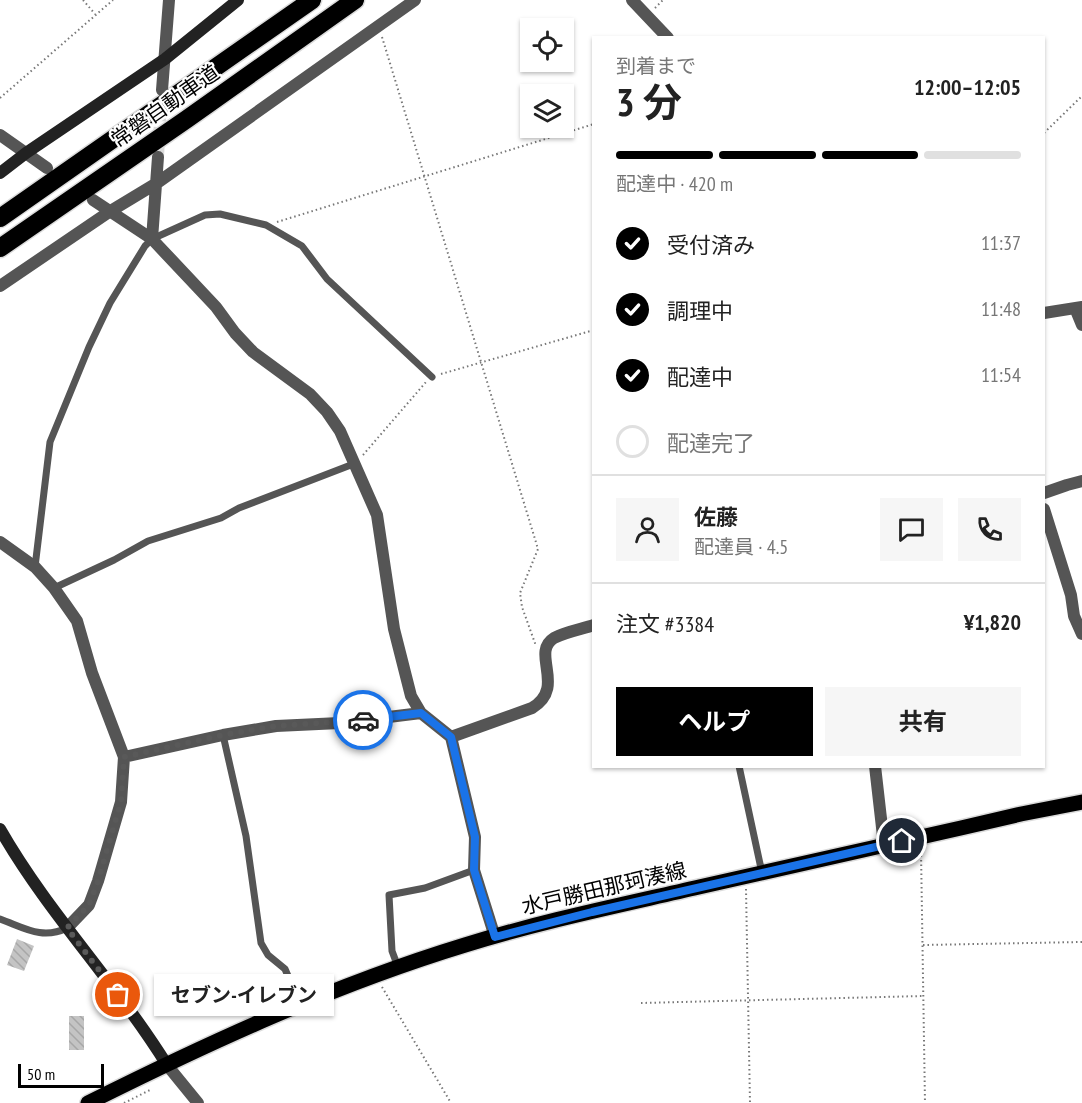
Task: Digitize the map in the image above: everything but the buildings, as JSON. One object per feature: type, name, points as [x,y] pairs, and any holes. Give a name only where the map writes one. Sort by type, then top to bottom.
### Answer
[{"type":"highway","name":"常磐自動車道","points":[[0,218],[312,0]]},
{"type":"highway","name":"常磐自動車道","points":[[0,248],[355,0]]},
{"type":"main road","name":"水戸勝田那珂湊線","points":[[88,1103],[300,1004],[398,967],[495,937],[592,912],[1082,802]]},
{"type":"street","points":[[162,90],[169,0]]},
{"type":"street","points":[[0,172],[165,59],[238,0]]},
{"type":"street","points":[[0,286],[109,212],[157,183],[415,0]]},
{"type":"street","points":[[632,0],[666,36]]},
{"type":"street","points":[[0,135],[47,168]]},
{"type":"street","points":[[152,239],[158,157]]},
{"type":"street","points":[[93,200],[152,239],[216,307],[235,333],[254,352],[303,389],[327,411],[340,431],[377,515],[394,629],[411,696],[421,713],[451,737],[475,837],[474,870],[495,937]]},
{"type":"street","points":[[1045,313],[1079,308],[1082,326]]},
{"type":"street","points":[[1045,493],[1082,481]]},
{"type":"street","points":[[1045,511],[1071,595],[1074,616],[1082,634]]},
{"type":"street","points":[[0,542],[35,567],[54,588],[77,621],[92,673],[124,757],[121,802],[98,881],[89,905],[67,928]]},
{"type":"street","points":[[451,737],[532,708],[542,702],[549,684],[545,654],[548,645],[553,639],[592,626]]},
{"type":"street","points":[[124,757],[276,726],[340,723],[421,713]]},
{"type":"street","points":[[875,768],[884,845]]},
{"type":"street","points":[[0,829],[33,882],[149,1036],[167,1065],[198,1103]]},
{"type":"lane","points":[[35,567],[50,442],[88,347],[110,303],[145,246],[152,239],[205,215],[220,214],[266,225],[302,246],[327,279],[432,377]]},
{"type":"lane","points":[[54,588],[148,542],[221,518],[239,508],[356,463]]},
{"type":"lane","points":[[223,735],[246,836],[261,943],[268,955],[285,969],[300,1004]]},
{"type":"lane","points":[[739,768],[762,873]]},
{"type":"lane","points":[[398,967],[392,951],[389,895],[425,888],[474,870]]},
{"type":"lane","points":[[0,919],[43,934],[55,934],[67,928]]},
{"type":"path","points":[[83,0],[96,14]]},
{"type":"path","points":[[0,98],[113,0]]},
{"type":"path","points":[[378,26],[538,549],[520,593],[534,644],[545,654]]},
{"type":"path","points":[[1045,132],[1082,96]]},
{"type":"path","points":[[266,225],[592,125]]},
{"type":"path","points":[[356,463],[422,385],[432,377],[592,331]]},
{"type":"path","points":[[921,837],[925,1103]]},
{"type":"path","points":[[745,877],[750,1103]]},
{"type":"path","points":[[922,945],[1082,942]]},
{"type":"path","points":[[375,975],[451,1103]]},
{"type":"path","points":[[641,1003],[923,996]]},
{"type":"path","points":[[124,1103],[152,1089]]},
{"type":"tunnel","points":[[158,157],[161,103]]},
{"type":"way so far","points":[[118,995],[67,928],[89,905],[98,881],[121,802],[124,757],[276,726],[363,720]]},
{"type":"place","name":"セブン-イレブン","points":[[118,995]]},
{"type":"route","points":[[363,720],[421,713],[451,737],[475,837],[474,870],[495,937],[545,923],[902,841]]}]
